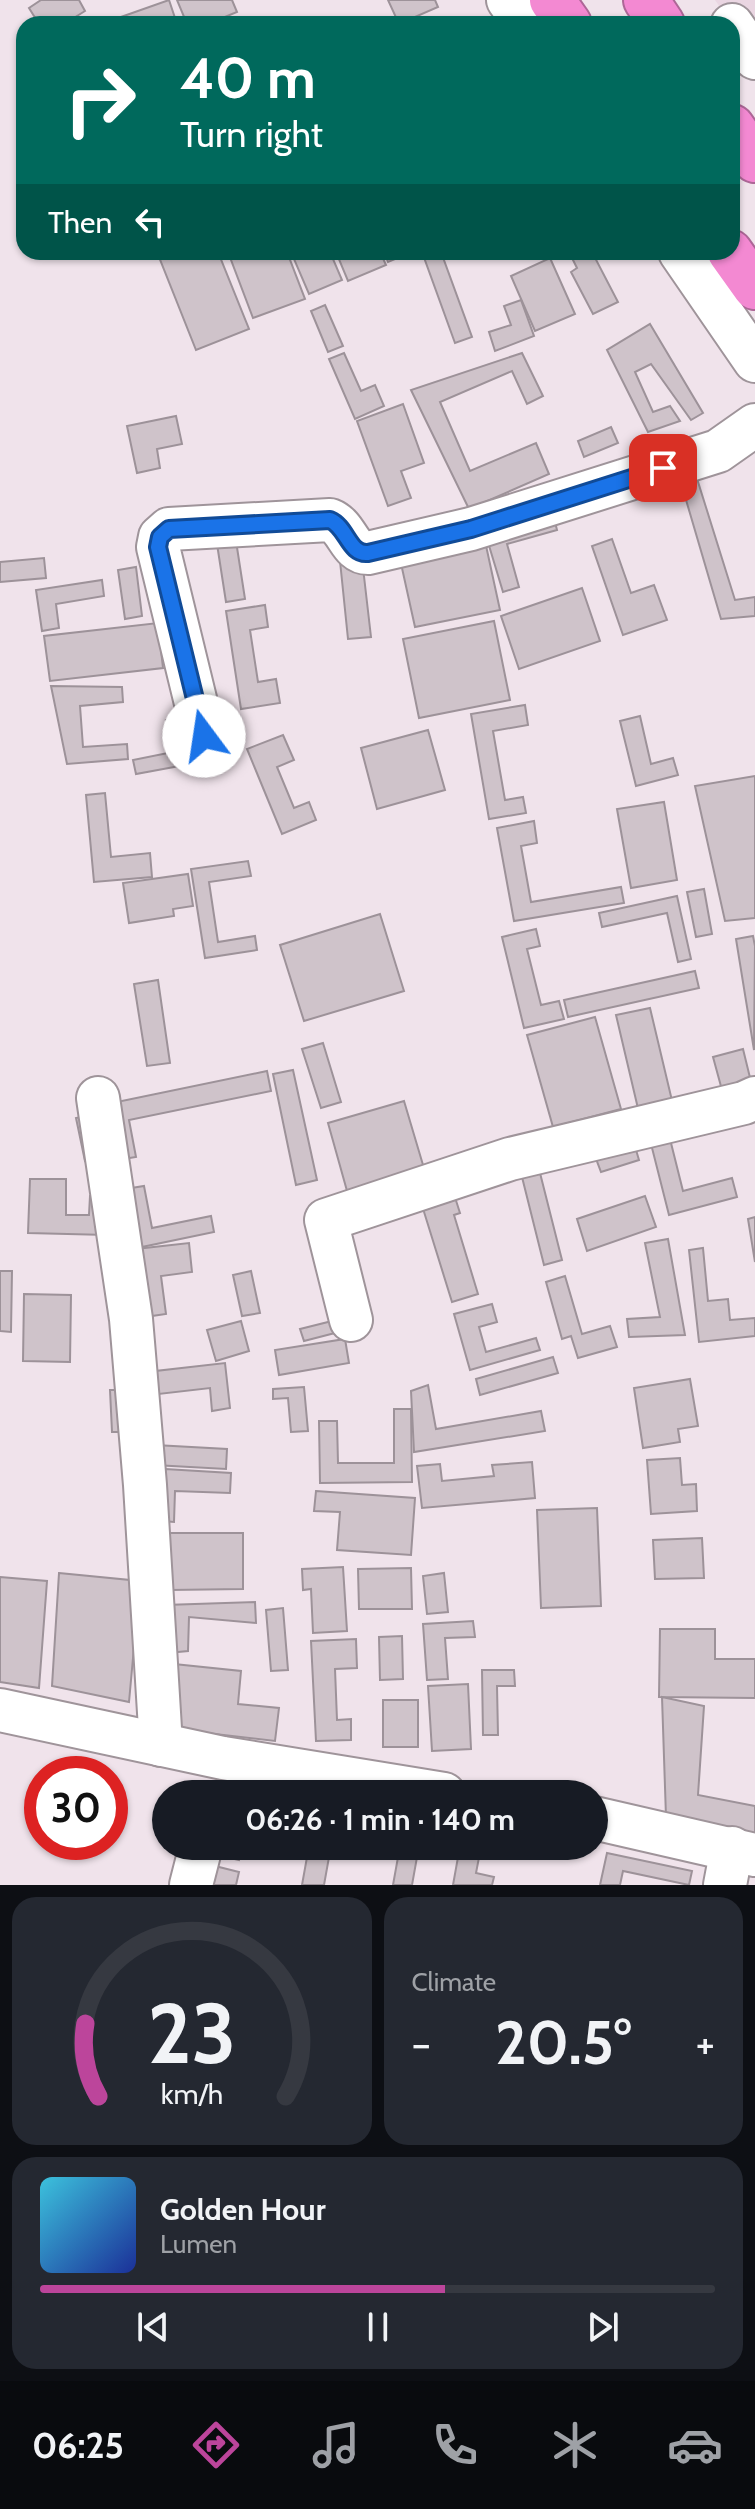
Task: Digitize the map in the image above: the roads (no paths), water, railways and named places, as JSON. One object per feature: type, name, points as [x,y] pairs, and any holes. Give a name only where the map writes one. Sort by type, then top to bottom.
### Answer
[{"type":"highway","points":[[740,138],[755,160]]},
{"type":"highway","points":[[736,260],[755,287]]},
{"type":"street","points":[[740,36],[755,58]]},
{"type":"street","points":[[686,260],[755,361]]},
{"type":"street","points":[[204,736],[158,547],[160,537],[169,529],[330,520],[342,528],[356,550],[361,554],[368,553],[471,529],[718,451],[755,425]]},
{"type":"street","points":[[98,1098],[131,1319],[161,1745]]},
{"type":"street","points":[[351,1320],[326,1220],[510,1159],[755,1098]]},
{"type":"street","points":[[0,1710],[161,1745],[218,1776],[268,1780]]},
{"type":"street","points":[[608,1822],[737,1863]]},
{"type":"street","points":[[191,1885],[197,1860]]}]
